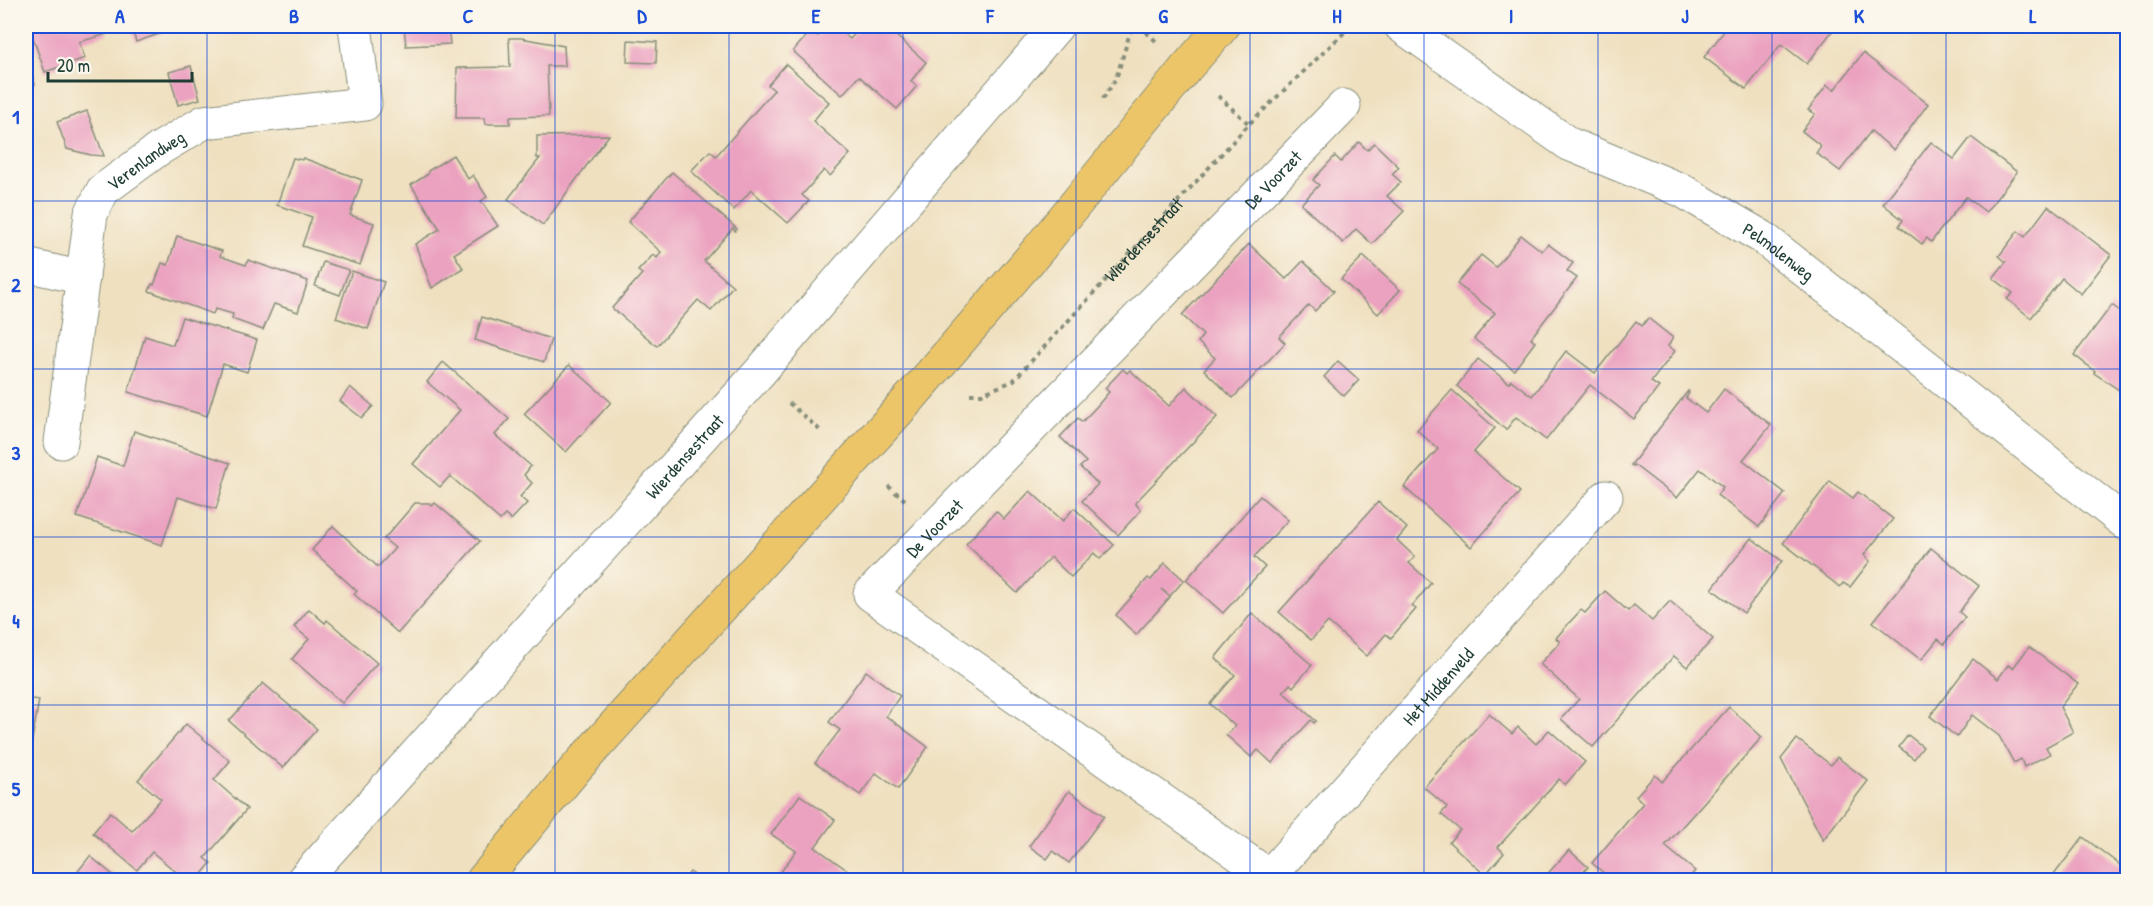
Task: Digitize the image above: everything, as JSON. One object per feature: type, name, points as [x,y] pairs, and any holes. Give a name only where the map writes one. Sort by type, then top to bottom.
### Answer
[{"type":"main road","points":[[483,880],[577,767],[910,398],[1038,250],[1223,26]]},
{"type":"street","name":"Verenlandweg","points":[[61,442],[91,214],[103,190],[159,149],[204,122],[365,104],[356,26]]},
{"type":"street","name":"Wierdensestraat","points":[[303,880],[759,373],[1057,26]]},
{"type":"street","name":"Pelmolenweg","points":[[1401,26],[1569,144],[1681,190],[1762,237],[2127,525]]},
{"type":"street","name":"De Voorzet","points":[[1272,878],[870,594],[1344,106]]},
{"type":"street","points":[[26,266],[83,278]]},
{"type":"street","name":"Het Middenveld","points":[[1272,878],[1606,497]]},
{"type":"path","name":"Wierdensestraat","points":[[910,398],[982,394],[1013,381],[1249,124],[1351,26]]},
{"type":"path","points":[[781,397],[821,431]]},
{"type":"building","points":[[40,26],[104,26],[107,34],[79,42],[85,58],[45,72],[30,29]]},
{"type":"building","points":[[131,26],[175,26],[176,28],[136,42]]},
{"type":"building","points":[[404,26],[448,26],[450,44],[406,46]]},
{"type":"building","points":[[827,26],[834,26],[850,39],[862,26],[885,26],[926,62],[911,81],[917,86],[897,109],[859,76],[842,95],[793,51],[812,30],[818,36]]},
{"type":"building","points":[[1728,26],[1836,26],[1807,64],[1781,44],[1746,89],[1704,57]]},
{"type":"building","points":[[509,38],[564,46],[565,66],[547,66],[549,116],[510,117],[510,124],[485,124],[484,118],[456,118],[457,68],[510,67]]},
{"type":"building","points":[[628,40],[657,42],[656,63],[627,62]]},
{"type":"building","points":[[1863,53],[1928,104],[1894,150],[1871,131],[1840,171],[1816,153],[1821,146],[1802,131],[1815,114],[1808,110],[1827,85],[1834,90]]},
{"type":"building","points":[[26,55],[35,84],[26,87]]},
{"type":"building","points":[[786,64],[829,102],[813,121],[850,154],[830,176],[824,170],[802,195],[809,201],[788,223],[751,190],[734,210],[691,171],[710,151],[716,156],[774,90],[768,85]]},
{"type":"building","points":[[191,66],[200,99],[178,105],[169,72]]},
{"type":"building","points":[[87,111],[104,156],[67,149],[57,122]]},
{"type":"building","points":[[609,135],[543,225],[508,199],[540,158],[537,158],[537,136]]},
{"type":"building","points":[[1971,137],[2017,172],[1986,212],[1966,197],[1931,242],[1927,238],[1922,244],[1899,226],[1903,220],[1883,204],[1931,142],[1954,159]]},
{"type":"building","points":[[1359,142],[1367,150],[1374,143],[1399,167],[1392,174],[1401,182],[1387,196],[1404,211],[1372,244],[1356,229],[1343,243],[1301,204],[1319,185],[1313,180],[1335,156],[1341,162]]},
{"type":"building","points":[[453,155],[468,179],[473,175],[487,197],[481,201],[498,226],[454,254],[463,268],[432,288],[415,244],[440,229],[411,185]]},
{"type":"building","points":[[293,158],[302,160],[303,158],[362,180],[350,215],[374,223],[360,265],[302,246],[312,217],[277,205]]},
{"type":"building","points":[[672,172],[737,229],[735,231],[733,228],[704,261],[733,286],[711,311],[698,300],[657,346],[612,308],[642,274],[638,271],[653,255],[657,258],[661,252],[628,222]]},
{"type":"building","points":[[2048,206],[2111,255],[2081,294],[2062,278],[2031,318],[2007,299],[2013,293],[1993,278],[2006,262],[1999,256],[2018,231],[2025,237]]},
{"type":"building","points":[[1521,235],[1542,251],[1548,244],[1573,263],[1567,271],[1577,278],[1531,338],[1535,342],[1514,370],[1474,339],[1495,313],[1457,284],[1481,255],[1496,267]]},
{"type":"building","points":[[177,236],[222,251],[220,256],[237,262],[246,265],[248,260],[308,281],[298,312],[274,304],[263,330],[232,319],[233,314],[215,309],[213,314],[149,291],[152,284],[154,285],[162,263],[168,265]]},
{"type":"building","points":[[1249,244],[1286,279],[1303,261],[1334,291],[1315,311],[1309,305],[1279,337],[1285,343],[1233,398],[1204,370],[1215,358],[1198,342],[1203,335],[1182,315]]},
{"type":"building","points":[[1363,256],[1400,290],[1378,314],[1341,279]]},
{"type":"building","points":[[323,262],[349,270],[340,295],[315,286]]},
{"type":"building","points":[[352,271],[384,282],[368,329],[336,318]]},
{"type":"building","points":[[2112,305],[2128,317],[2128,396],[2094,373],[2095,371],[2074,355]]},
{"type":"building","points":[[182,317],[257,340],[247,372],[223,364],[207,416],[128,392],[145,336],[173,345]]},
{"type":"building","points":[[482,317],[551,339],[544,362],[475,340]]},
{"type":"building","points":[[1648,318],[1673,338],[1668,346],[1675,351],[1651,382],[1659,387],[1634,419],[1590,385],[1546,440],[1516,417],[1506,430],[1457,386],[1478,359],[1509,383],[1511,380],[1532,396],[1566,351],[1595,373],[1636,321],[1642,326]]},
{"type":"building","points":[[1338,361],[1359,380],[1344,396],[1324,377]]},
{"type":"building","points":[[443,362],[509,419],[495,435],[531,466],[524,475],[532,483],[520,497],[527,503],[511,520],[505,515],[500,520],[450,476],[440,487],[413,464],[460,410],[427,382]]},
{"type":"building","points":[[569,365],[611,402],[566,452],[524,414]]},
{"type":"building","points":[[1123,369],[1127,373],[1130,370],[1169,406],[1186,387],[1217,417],[1135,503],[1141,510],[1118,535],[1082,501],[1098,484],[1080,467],[1086,462],[1060,437],[1078,418],[1082,422],[1097,406],[1109,392],[1105,388]]},
{"type":"building","points":[[350,387],[373,406],[362,418],[340,401]]},
{"type":"building","points":[[1724,389],[1771,425],[1743,460],[1785,493],[1759,527],[1717,495],[1723,487],[1700,469],[1677,498],[1631,465],[1688,391],[1686,398],[1706,413]]},
{"type":"building","points":[[1452,390],[1495,428],[1474,452],[1520,492],[1471,547],[1404,487],[1438,449],[1417,430]]},
{"type":"building","points":[[134,431],[230,463],[216,509],[178,497],[162,545],[77,517],[97,457],[123,466]]},
{"type":"building","points":[[1830,481],[1853,498],[1858,492],[1893,519],[1864,555],[1870,561],[1850,587],[1843,583],[1840,587],[1783,543]]},
{"type":"building","points":[[1030,491],[1063,521],[1074,508],[1114,545],[1100,559],[1094,553],[1071,577],[1051,557],[1017,593],[966,544],[996,511],[1004,519]]},
{"type":"building","points":[[1260,496],[1288,520],[1254,557],[1265,567],[1223,613],[1186,580]]},
{"type":"building","points":[[1378,502],[1407,528],[1397,540],[1415,557],[1409,563],[1431,583],[1412,606],[1416,609],[1391,638],[1386,634],[1367,656],[1328,622],[1311,640],[1279,612]]},
{"type":"building","points":[[415,503],[429,503],[432,506],[435,503],[480,541],[398,633],[354,594],[357,591],[312,550],[333,526],[378,567],[395,548],[384,539]]},
{"type":"building","points":[[1751,538],[1782,561],[1744,613],[1712,589]]},
{"type":"building","points":[[1931,548],[1979,586],[1959,612],[1965,617],[1944,644],[1938,639],[1921,660],[1873,622]]},
{"type":"building","points":[[1165,563],[1184,580],[1170,596],[1161,589],[1170,597],[1136,635],[1116,615],[1148,578],[1151,580]]},
{"type":"building","points":[[1605,591],[1628,611],[1634,605],[1652,621],[1670,601],[1713,639],[1687,667],[1674,656],[1593,747],[1561,719],[1579,699],[1540,664],[1560,642],[1556,638],[1569,623],[1581,610],[1585,613]]},
{"type":"building","points":[[309,609],[325,623],[327,620],[377,663],[342,703],[292,659],[309,639],[294,627]]},
{"type":"building","points":[[1252,613],[1312,665],[1293,687],[1290,684],[1283,692],[1316,721],[1314,723],[1311,720],[1272,763],[1258,750],[1251,757],[1226,735],[1235,726],[1210,704],[1235,675],[1215,658]]},
{"type":"building","points":[[2029,647],[2078,684],[2060,707],[2073,732],[2046,747],[2050,754],[2024,767],[2021,759],[2014,763],[1999,736],[1972,715],[1957,737],[1930,716],[1973,659],[1998,679],[2008,665],[2013,668]]},
{"type":"building","points":[[866,671],[900,696],[886,716],[928,747],[898,789],[876,773],[860,795],[815,763],[840,730],[829,722]]},
{"type":"building","points":[[263,683],[317,729],[283,768],[229,721]]},
{"type":"building","points":[[26,698],[39,700],[28,763],[26,762]]},
{"type":"building","points":[[1729,707],[1762,737],[1665,846],[1695,871],[1687,880],[1612,880],[1592,863],[1643,803],[1636,796],[1655,775],[1662,782]]},
{"type":"building","points":[[1489,714],[1512,734],[1518,727],[1536,744],[1549,730],[1585,762],[1565,785],[1559,779],[1498,847],[1504,853],[1485,875],[1449,842],[1460,830],[1441,814],[1447,807],[1424,787]]},
{"type":"building","points":[[186,724],[230,761],[214,780],[247,809],[205,858],[211,863],[197,880],[186,880],[152,852],[137,870],[93,833],[110,812],[132,831],[161,799],[138,780]]},
{"type":"building","points":[[1908,735],[1923,747],[1914,759],[1899,747]]},
{"type":"building","points":[[1797,739],[1831,765],[1837,757],[1868,781],[1823,840],[1781,759]]},
{"type":"building","points":[[1069,791],[1104,816],[1069,863],[1053,851],[1047,859],[1029,846]]},
{"type":"building","points":[[800,795],[835,820],[815,847],[851,873],[846,880],[775,880],[796,851],[771,834]]},
{"type":"building","points":[[2083,837],[2120,865],[2128,855],[2128,880],[2050,880]]},
{"type":"building","points":[[1569,850],[1588,867],[1576,880],[1542,880]]},
{"type":"building","points":[[90,856],[119,880],[82,880],[75,875]]},
{"type":"building","points":[[690,872],[702,880],[684,880]]}]
